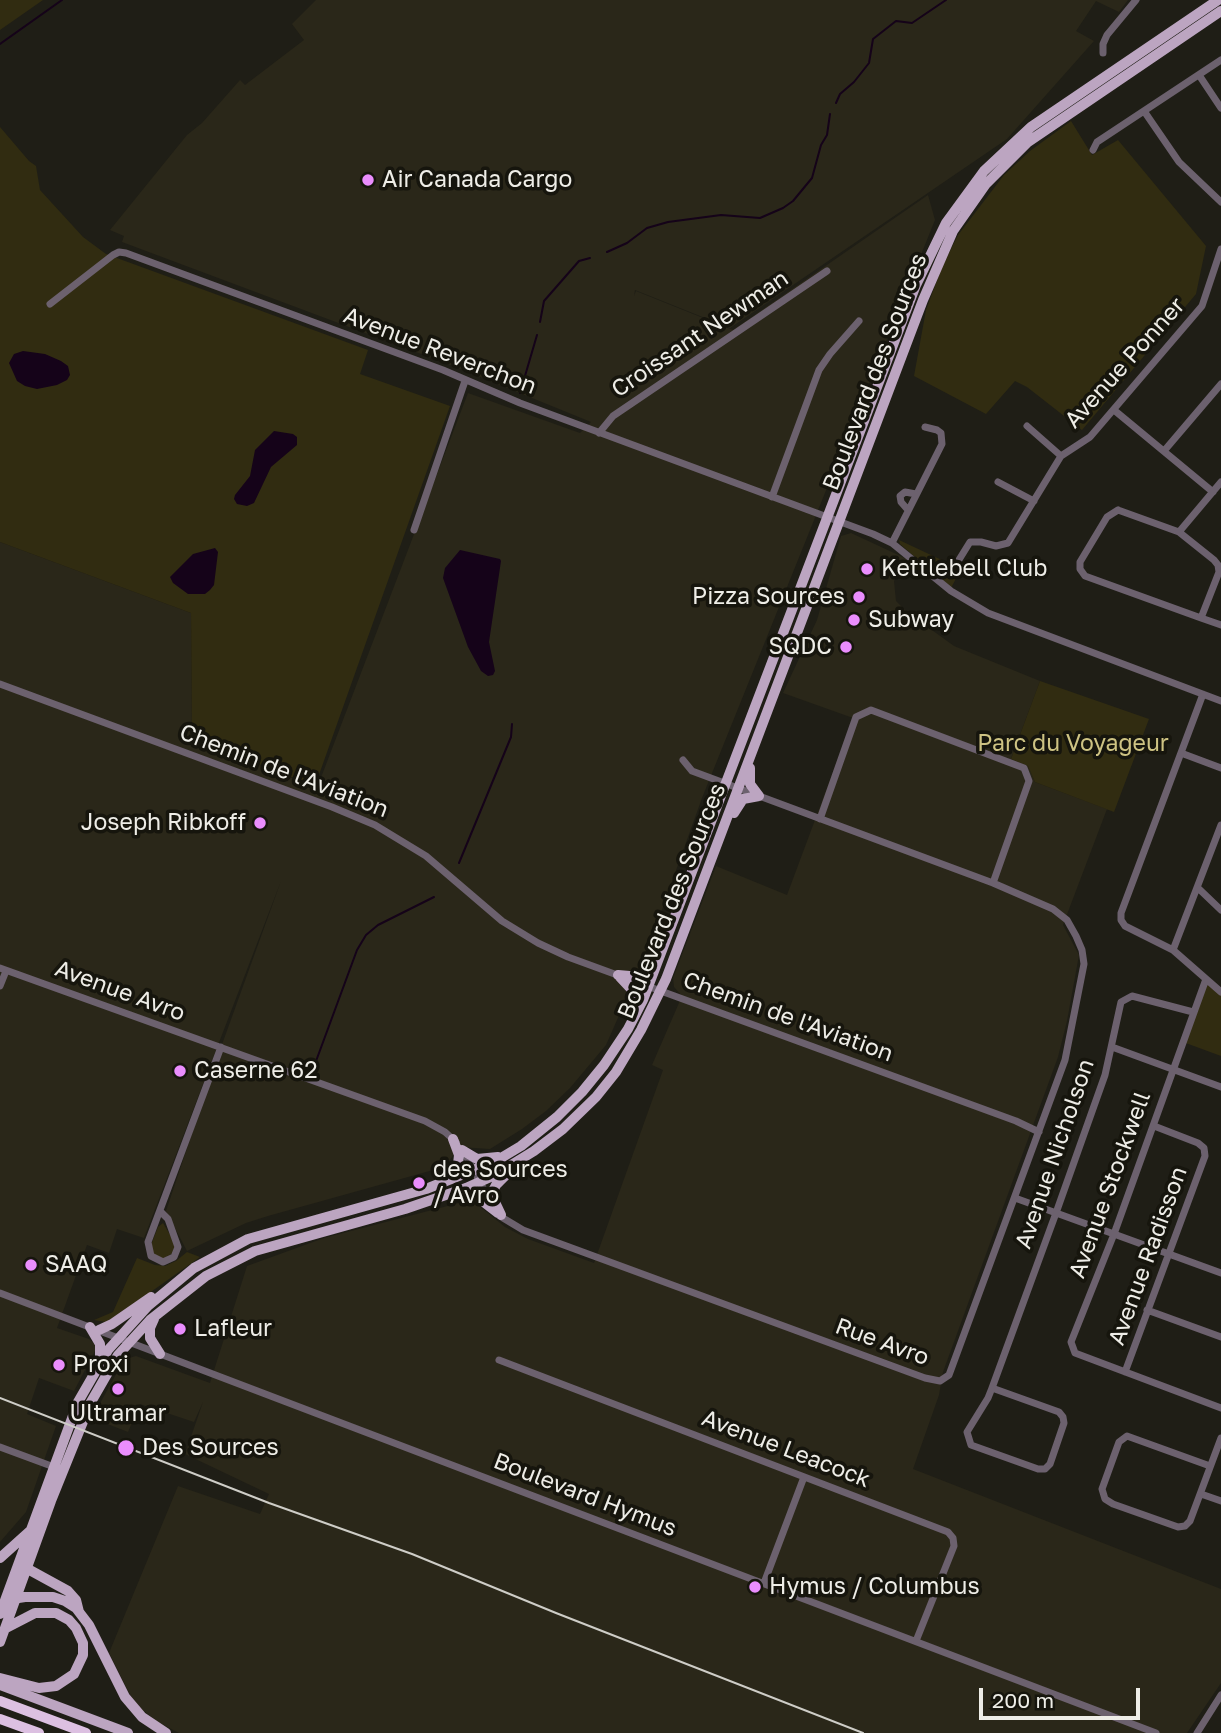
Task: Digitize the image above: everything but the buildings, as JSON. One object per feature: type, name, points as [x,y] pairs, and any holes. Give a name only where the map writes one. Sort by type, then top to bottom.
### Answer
[{"type":"highway","points":[[0,1701],[86,1733]]},
{"type":"highway","points":[[0,1718],[39,1733]]},
{"type":"main road","name":"Boulevard des Sources","points":[[0,1642],[31,1531],[71,1417],[99,1363],[170,1287],[208,1259],[248,1239],[398,1196],[474,1171],[505,1156],[537,1133],[582,1092],[610,1058],[634,1019],[648,987],[921,272],[939,235],[961,200],[989,166],[1031,127],[1218,0]]},
{"type":"main road","name":"Boulevard des Sources","points":[[0,1614],[26,1568],[91,1402],[123,1340],[206,1276],[255,1251],[405,1209],[479,1183],[520,1161],[563,1129],[601,1091],[630,1050],[660,991],[933,273],[953,231],[996,173],[1032,138],[1221,11]]},
{"type":"main road","points":[[724,828],[743,799],[760,796],[750,781],[751,753]]},
{"type":"main road","points":[[618,975],[635,978],[643,976],[663,948]]},
{"type":"main road","points":[[618,975],[635,993],[634,1019]]},
{"type":"main road","points":[[398,1196],[453,1171],[459,1158],[453,1139]]},
{"type":"main road","points":[[462,1150],[478,1159],[505,1156]]},
{"type":"main road","points":[[501,1215],[493,1198],[494,1189],[520,1161]]},
{"type":"main road","points":[[449,1194],[476,1196],[501,1215]]},
{"type":"main road","points":[[99,1363],[100,1344],[94,1328],[112,1324],[138,1304],[170,1287]]},
{"type":"main road","points":[[155,1315],[150,1334],[160,1354]]},
{"type":"main road","points":[[0,1558],[31,1531]]},
{"type":"main road","points":[[26,1568],[68,1591],[76,1600],[79,1612]]},
{"type":"main road","points":[[10,1600],[53,1597],[69,1603],[89,1625],[125,1697],[142,1717],[166,1733]]},
{"type":"main road","points":[[0,1678],[39,1688],[56,1686],[74,1674],[83,1655],[83,1643],[76,1628],[69,1620],[56,1613],[36,1613],[6,1628]]},
{"type":"main road","points":[[0,1685],[128,1733]]},
{"type":"street","points":[[1103,53],[1107,35],[1136,0]]},
{"type":"street","points":[[1093,150],[1097,142],[1221,60]]},
{"type":"street","points":[[1199,75],[1221,108]]},
{"type":"street","points":[[1144,111],[1179,162],[1221,202]]},
{"type":"street","name":"Avenue Ponner","points":[[957,563],[970,542],[996,546],[1008,543],[1061,456],[1090,437],[1202,306],[1221,249]]},
{"type":"street","name":"Avenue Reverchon","points":[[50,304],[113,255],[123,252],[839,521],[892,543],[951,591],[988,613],[1221,701]]},
{"type":"street","name":"Croissant Newman","points":[[600,433],[605,423],[613,416],[827,271]]},
{"type":"street","points":[[772,497],[819,370],[859,321]]},
{"type":"street","points":[[414,530],[465,381]]},
{"type":"street","points":[[1164,451],[1221,384]]},
{"type":"street","points":[[1114,410],[1213,492]]},
{"type":"street","name":"Avenue Ponner","points":[[1027,426],[1061,456]]},
{"type":"street","points":[[892,543],[943,440],[937,430],[925,428]]},
{"type":"street","points":[[998,482],[1034,501]]},
{"type":"street","points":[[1179,532],[1221,482]]},
{"type":"street","points":[[908,510],[901,502],[900,496],[905,492],[916,494]]},
{"type":"street","points":[[1201,618],[1219,572],[1218,565],[1198,544],[1179,532],[1118,510],[1107,517],[1080,562],[1080,569],[1086,576],[1201,618],[1221,625]]},
{"type":"street","name":"Chemin de l'Aviation","points":[[0,684],[367,821],[426,856],[490,912],[518,932],[558,953],[1016,1121],[1039,1132]]},
{"type":"street","points":[[1203,694],[1121,920],[1125,926],[1173,950],[1221,992]]},
{"type":"street","points":[[683,760],[692,771],[820,818],[856,718],[871,710],[1024,768],[1029,782],[993,883]]},
{"type":"street","points":[[1181,753],[1221,768]]},
{"type":"street","name":"Rue Avro","points":[[220,1047],[442,1129],[462,1150],[479,1183],[501,1215],[529,1233],[937,1381],[945,1379],[951,1371],[1065,1060],[1084,964],[1082,950],[1067,920],[1053,909],[993,883],[820,818]]},
{"type":"street","points":[[1173,950],[1220,828]]},
{"type":"street","points":[[1198,888],[1221,910]]},
{"type":"street","points":[[0,986],[3,969]]},
{"type":"street","name":"Avenue Avro","points":[[3,969],[220,1047]]},
{"type":"street","name":"Avenue Stockwell","points":[[1125,1372],[1075,1353],[1072,1342],[1154,1126],[1206,979]]},
{"type":"street","name":"Avenue Nicholson","points":[[992,1388],[1059,1412],[1063,1417],[1064,1423],[1045,1469],[1038,1469],[971,1445],[967,1433],[992,1388],[1105,1076],[1121,1002],[1132,996],[1194,1012]]},
{"type":"street","points":[[160,1211],[166,1217],[178,1247],[174,1257],[163,1262],[153,1258],[147,1247],[160,1211],[220,1047]]},
{"type":"street","points":[[1112,1047],[1221,1087]]},
{"type":"street","name":"Avenue Radisson","points":[[1154,1126],[1198,1143],[1204,1148],[1205,1156],[1125,1372],[1221,1408]]},
{"type":"street","points":[[1015,1198],[1221,1273]]},
{"type":"street","name":"Boulevard Hymus","points":[[0,1293],[1156,1733]]},
{"type":"street","points":[[1147,1310],[1221,1337]]},
{"type":"street","name":"Avenue Leacock","points":[[499,1360],[948,1532],[953,1538],[954,1546],[916,1642]]},
{"type":"street","points":[[1210,1466],[1127,1436],[1119,1442],[1102,1489],[1105,1499],[1113,1504],[1178,1527],[1185,1527],[1191,1521],[1221,1438]]},
{"type":"street","points":[[0,1447],[54,1467]]},
{"type":"street","points":[[764,1583],[804,1477]]},
{"type":"street","points":[[1200,1494],[1221,1501]]},
{"type":"street","points":[[1198,1733],[1221,1695]]},
{"type":"shaded area","points":[[316,0],[1128,0],[1119,12],[1096,1],[1076,31],[1094,41],[1007,139],[730,328],[635,290],[634,296],[636,291],[733,330],[928,195],[935,220],[702,798],[641,968],[623,975],[621,981],[628,995],[606,1045],[570,1088],[546,1111],[490,1149],[460,1147],[444,1167],[246,1223],[187,1251],[166,1211],[281,881],[144,1238],[117,1229],[109,1253],[87,1245],[57,1328],[89,1339],[96,1345],[96,1349],[74,1391],[39,1378],[27,1414],[56,1426],[26,1512],[0,1542],[0,542],[191,613],[192,738],[317,788],[468,393],[580,433],[591,422],[456,367],[122,242],[124,236],[110,230],[187,135],[202,123],[240,80],[245,85],[304,40],[292,24]]},
{"type":"shaded area","points":[[23,351],[45,354],[61,361],[68,366],[70,375],[67,380],[57,385],[37,389],[25,386],[17,381],[9,363],[14,354]]},
{"type":"shaded area","points":[[274,431],[293,434],[297,437],[297,445],[271,467],[254,503],[247,506],[237,504],[235,495],[250,476],[255,450]]},
{"type":"shaded area","points":[[851,533],[907,559],[894,581],[896,601],[907,612],[954,646],[1040,681],[1011,759],[1028,766],[1035,782],[1107,809],[1063,925],[1079,955],[1058,1057],[943,1372],[939,1395],[913,1469],[1221,1589],[1221,1683],[1187,1733],[179,1733],[158,1722],[140,1708],[130,1695],[109,1653],[178,1486],[260,1514],[269,1494],[185,1454],[203,1402],[194,1422],[140,1404],[128,1432],[92,1418],[115,1376],[129,1358],[136,1356],[210,1383],[247,1266],[324,1238],[463,1202],[478,1205],[505,1227],[528,1239],[594,1263],[663,1070],[652,1065],[682,996],[674,987],[673,978],[716,866],[787,895],[853,718],[783,693],[817,620],[841,536]]},
{"type":"shaded area","points":[[215,548],[218,552],[214,585],[210,590],[205,594],[188,594],[173,583],[170,577],[193,554]]},
{"type":"shaded area","points":[[460,550],[501,561],[489,642],[495,671],[493,675],[488,676],[481,671],[468,647],[443,578],[445,568]]},
{"type":"green space","points":[[0,0],[43,0],[0,30]]},
{"type":"green space","points":[[1071,121],[1092,155],[1118,140],[1206,246],[1196,294],[1082,430],[1027,387],[1015,381],[986,414],[914,376],[926,310],[942,267],[958,235],[1004,175],[1030,151]]},
{"type":"green space","points":[[0,127],[36,166],[40,190],[83,237],[106,254],[368,350],[360,374],[450,406],[315,786],[192,738],[191,613],[0,542]]},
{"type":"green space","points":[[899,540],[961,569],[951,588],[900,544]]},
{"type":"green space","name":"Parc du Voyageur","points":[[1040,681],[1149,719],[1114,812],[1035,782],[1028,766],[1011,759]]},
{"type":"green space","points":[[1206,979],[1221,993],[1221,1056],[1183,1042]]},
{"type":"green space","points":[[163,1223],[175,1243],[173,1253],[161,1260],[152,1252],[151,1245],[158,1227]]},
{"type":"green space","points":[[187,1252],[200,1257],[117,1316],[106,1322],[94,1320],[113,1312],[137,1258],[165,1266]]},
{"type":"waterway","points":[[0,44],[62,0]]},
{"type":"waterway","points":[[836,103],[840,94],[869,63],[873,39],[896,21],[912,23],[946,0]]},
{"type":"waterway","points":[[607,252],[627,243],[647,228],[668,222],[721,215],[760,218],[783,208],[793,201],[812,178],[821,145],[827,135],[830,114]]},
{"type":"waterway","points":[[540,322],[544,301],[579,261],[590,258]]},
{"type":"waterway","points":[[520,393],[537,335]]},
{"type":"waterway","points":[[459,863],[511,737],[512,724]]},
{"type":"waterway","points":[[312,1072],[357,950],[366,935],[378,925],[434,897]]},
{"type":"tram line","points":[[0,1398],[269,1503],[412,1554],[863,1733]]},
{"type":"place","name":"Air Canada Cargo","points":[[368,180]]},
{"type":"place","name":"Kettlebell Club","points":[[867,569]]},
{"type":"place","name":"Pizza Sources","points":[[859,597]]},
{"type":"place","name":"Subway","points":[[854,620]]},
{"type":"place","name":"SQDC","points":[[846,647]]},
{"type":"place","name":"Joseph Ribkoff","points":[[260,823]]},
{"type":"place","name":"Caserne 62","points":[[180,1071]]},
{"type":"place","name":"des Sources / Avro","points":[[419,1183]]},
{"type":"place","name":"SAAQ","points":[[31,1265]]},
{"type":"place","name":"Lafleur","points":[[180,1329]]},
{"type":"place","name":"Proxi","points":[[59,1365]]},
{"type":"place","name":"Ultramar","points":[[118,1389]]},
{"type":"place","name":"Des Sources","points":[[126,1448]]},
{"type":"place","name":"Hymus / Columbus","points":[[755,1587]]}]
